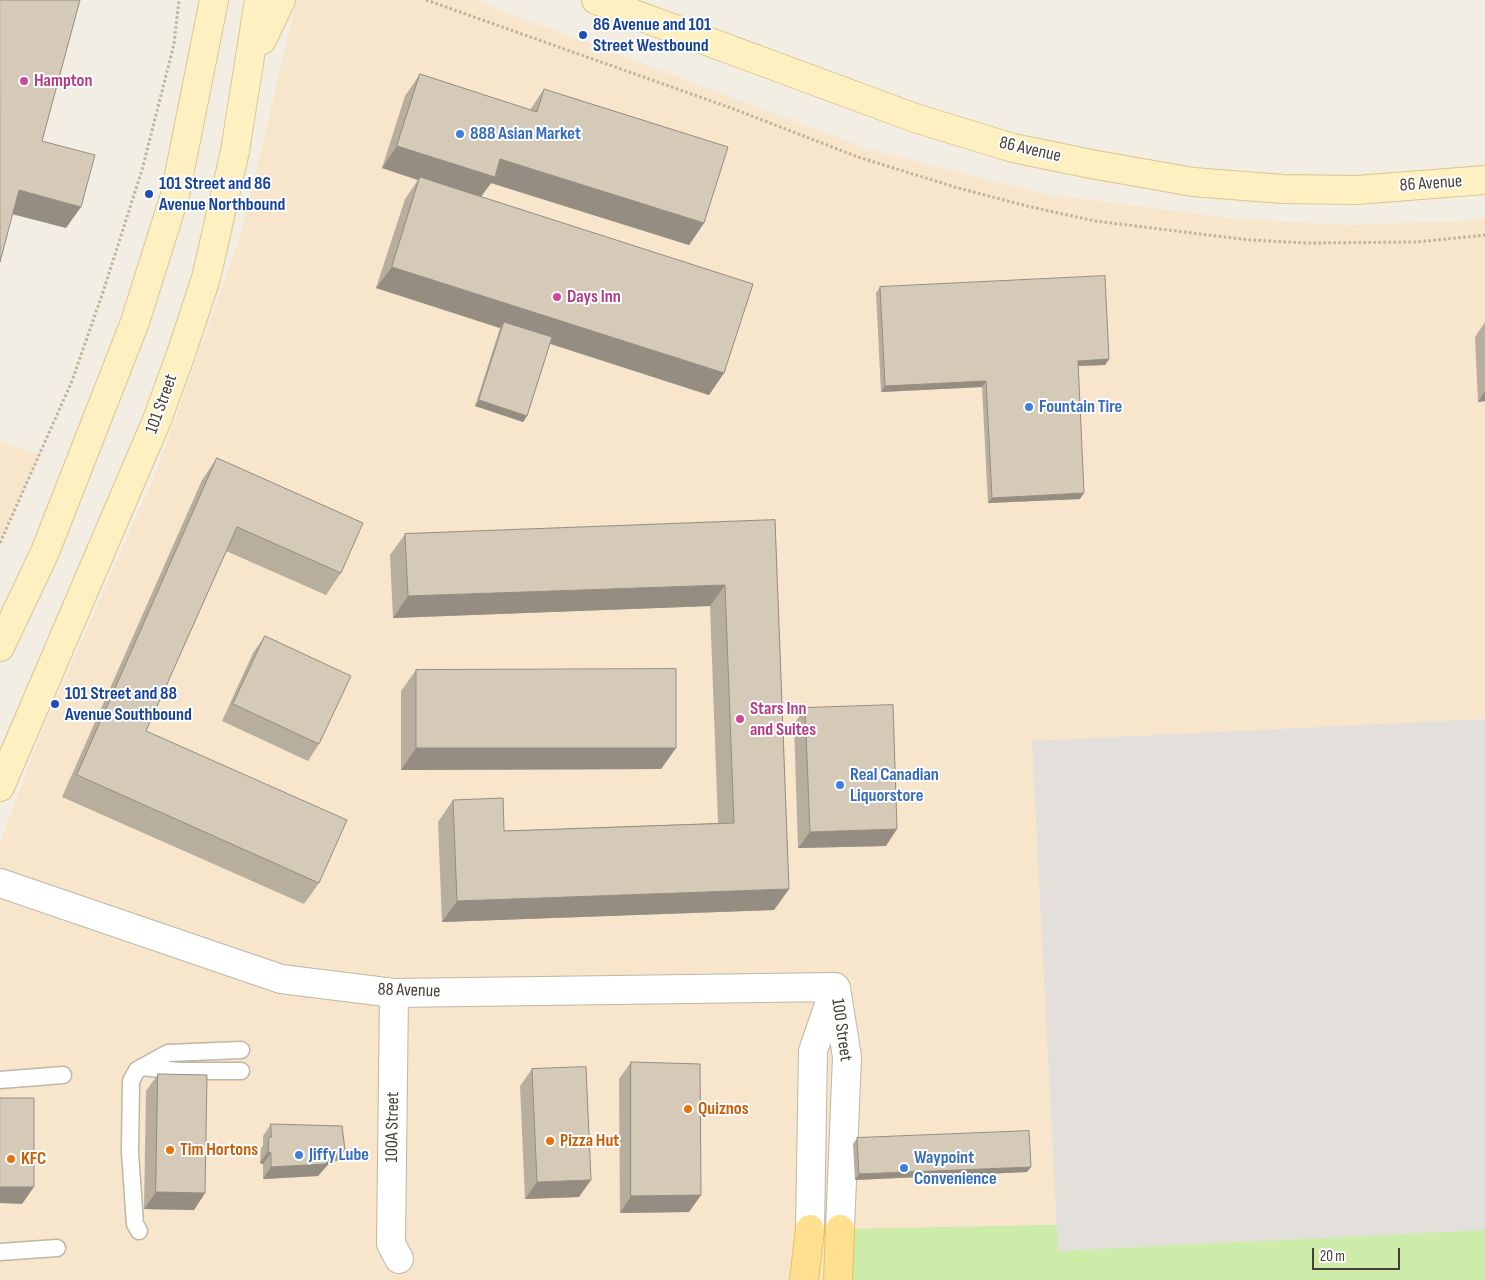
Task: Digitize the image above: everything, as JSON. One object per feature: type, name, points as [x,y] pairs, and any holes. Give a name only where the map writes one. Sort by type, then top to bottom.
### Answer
[{"type":"main road","points":[[838,1280],[840,1228]]},
{"type":"main road","points":[[804,1280],[810,1229]]},
{"type":"street","points":[[0,647],[44,552],[135,322],[175,195],[214,0]]},
{"type":"street","name":"101 Street","points":[[0,787],[157,420],[206,278],[235,151],[259,0]]},
{"type":"street","points":[[248,77],[274,11],[281,0]]},
{"type":"street","name":"86 Avenue","points":[[596,0],[915,118],[1013,148],[1082,163],[1193,182],[1283,188],[1357,190],[1485,180]]},
{"type":"street","name":"88 Avenue","points":[[0,883],[281,978],[394,993],[835,987]]},
{"type":"street","name":"100 Street","points":[[835,987],[847,1056],[840,1228]]},
{"type":"street","name":"100 Street","points":[[810,1229],[814,1051],[835,987]]},
{"type":"street","name":"100A Street","points":[[394,993],[391,1244],[399,1259]]},
{"type":"lane","points":[[139,1231],[135,1224],[130,1152],[131,1081],[137,1070],[168,1053],[241,1050]]},
{"type":"lane","points":[[142,1067],[178,1071],[241,1071]]},
{"type":"lane","points":[[0,1080],[62,1075]]},
{"type":"lane","points":[[0,1252],[57,1248]]},
{"type":"path","points":[[0,543],[72,381],[103,292],[144,161],[174,44],[179,0]]},
{"type":"path","points":[[426,0],[731,108],[858,157],[958,188],[1095,221],[1249,240],[1308,243],[1416,242],[1485,235]]},
{"type":"shaded area","points":[[299,0],[474,0],[868,149],[1051,195],[1237,219],[1349,225],[1464,221],[1485,218],[1485,1227],[902,1280],[0,1280],[0,843],[41,733],[157,470],[241,234],[296,3]]},
{"type":"shaded area","points":[[0,441],[39,454],[0,542]]},
{"type":"shaded area","points":[[1485,719],[1485,1230],[1058,1251],[1032,741]]},
{"type":"green space","points":[[1485,1216],[1485,1280],[847,1280],[849,1229]]},
{"type":"building","name":"Hampton","points":[[0,0],[80,0],[42,141],[95,155],[81,207],[19,190],[0,262]]},
{"type":"building","points":[[420,74],[537,112],[544,89],[728,147],[704,223],[500,159],[495,177],[397,146]]},
{"type":"building","name":"Days Inn","points":[[420,177],[753,284],[724,373],[392,267]]},
{"type":"building","name":"Fountain Tire","points":[[1105,276],[1109,359],[1078,361],[1084,493],[992,498],[986,381],[885,386],[880,287]]},
{"type":"building","points":[[504,322],[552,337],[527,416],[479,400]]},
{"type":"building","points":[[217,458],[363,523],[341,573],[237,527],[146,731],[347,820],[319,883],[77,775]]},
{"type":"building","name":"Stars Inn and Suites","points":[[775,520],[789,889],[457,901],[453,800],[503,798],[504,831],[734,823],[725,585],[408,596],[405,534]]},
{"type":"building","points":[[265,636],[351,676],[319,744],[233,704]]},
{"type":"building","points":[[676,669],[676,748],[416,748],[416,670]]},
{"type":"building","name":"Real Canadian Liquorstore","points":[[893,705],[897,829],[810,832],[805,708]]},
{"type":"building","points":[[631,1062],[700,1064],[701,1195],[631,1196]]},
{"type":"building","name":"Pizza Hut","points":[[586,1067],[591,1180],[537,1182],[532,1069]]},
{"type":"building","name":"Tim Hortons","points":[[158,1074],[207,1075],[205,1193],[156,1192]]},
{"type":"building","points":[[0,1098],[34,1098],[34,1187],[0,1187]]},
{"type":"building","name":"Jiffy Lube","points":[[271,1124],[342,1126],[345,1150],[339,1150],[325,1164],[271,1167],[271,1153],[268,1151]]},
{"type":"building","points":[[1029,1131],[1031,1167],[859,1174],[857,1138]]},
{"type":"place","name":"86 Avenue and 101 Street Westbound","points":[[583,35]]},
{"type":"place","name":"Hampton","points":[[24,81]]},
{"type":"place","name":"888 Asian Market","points":[[460,134]]},
{"type":"place","name":"101 Street and 86 Avenue Northbound","points":[[149,194]]},
{"type":"place","name":"Days Inn","points":[[557,297]]},
{"type":"place","name":"Fountain Tire","points":[[1029,407]]},
{"type":"place","name":"101 Street and 88 Avenue Southbound","points":[[55,704]]},
{"type":"place","name":"Stars Inn and Suites","points":[[740,719]]},
{"type":"place","name":"Real Canadian Liquorstore","points":[[840,785]]},
{"type":"place","name":"Quiznos","points":[[688,1109]]},
{"type":"place","name":"Pizza Hut","points":[[550,1141]]},
{"type":"place","name":"Tim Hortons","points":[[170,1150]]},
{"type":"place","name":"Jiffy Lube","points":[[299,1155]]},
{"type":"place","name":"KFC","points":[[11,1159]]},
{"type":"place","name":"Waypoint Convenience","points":[[904,1168]]}]
